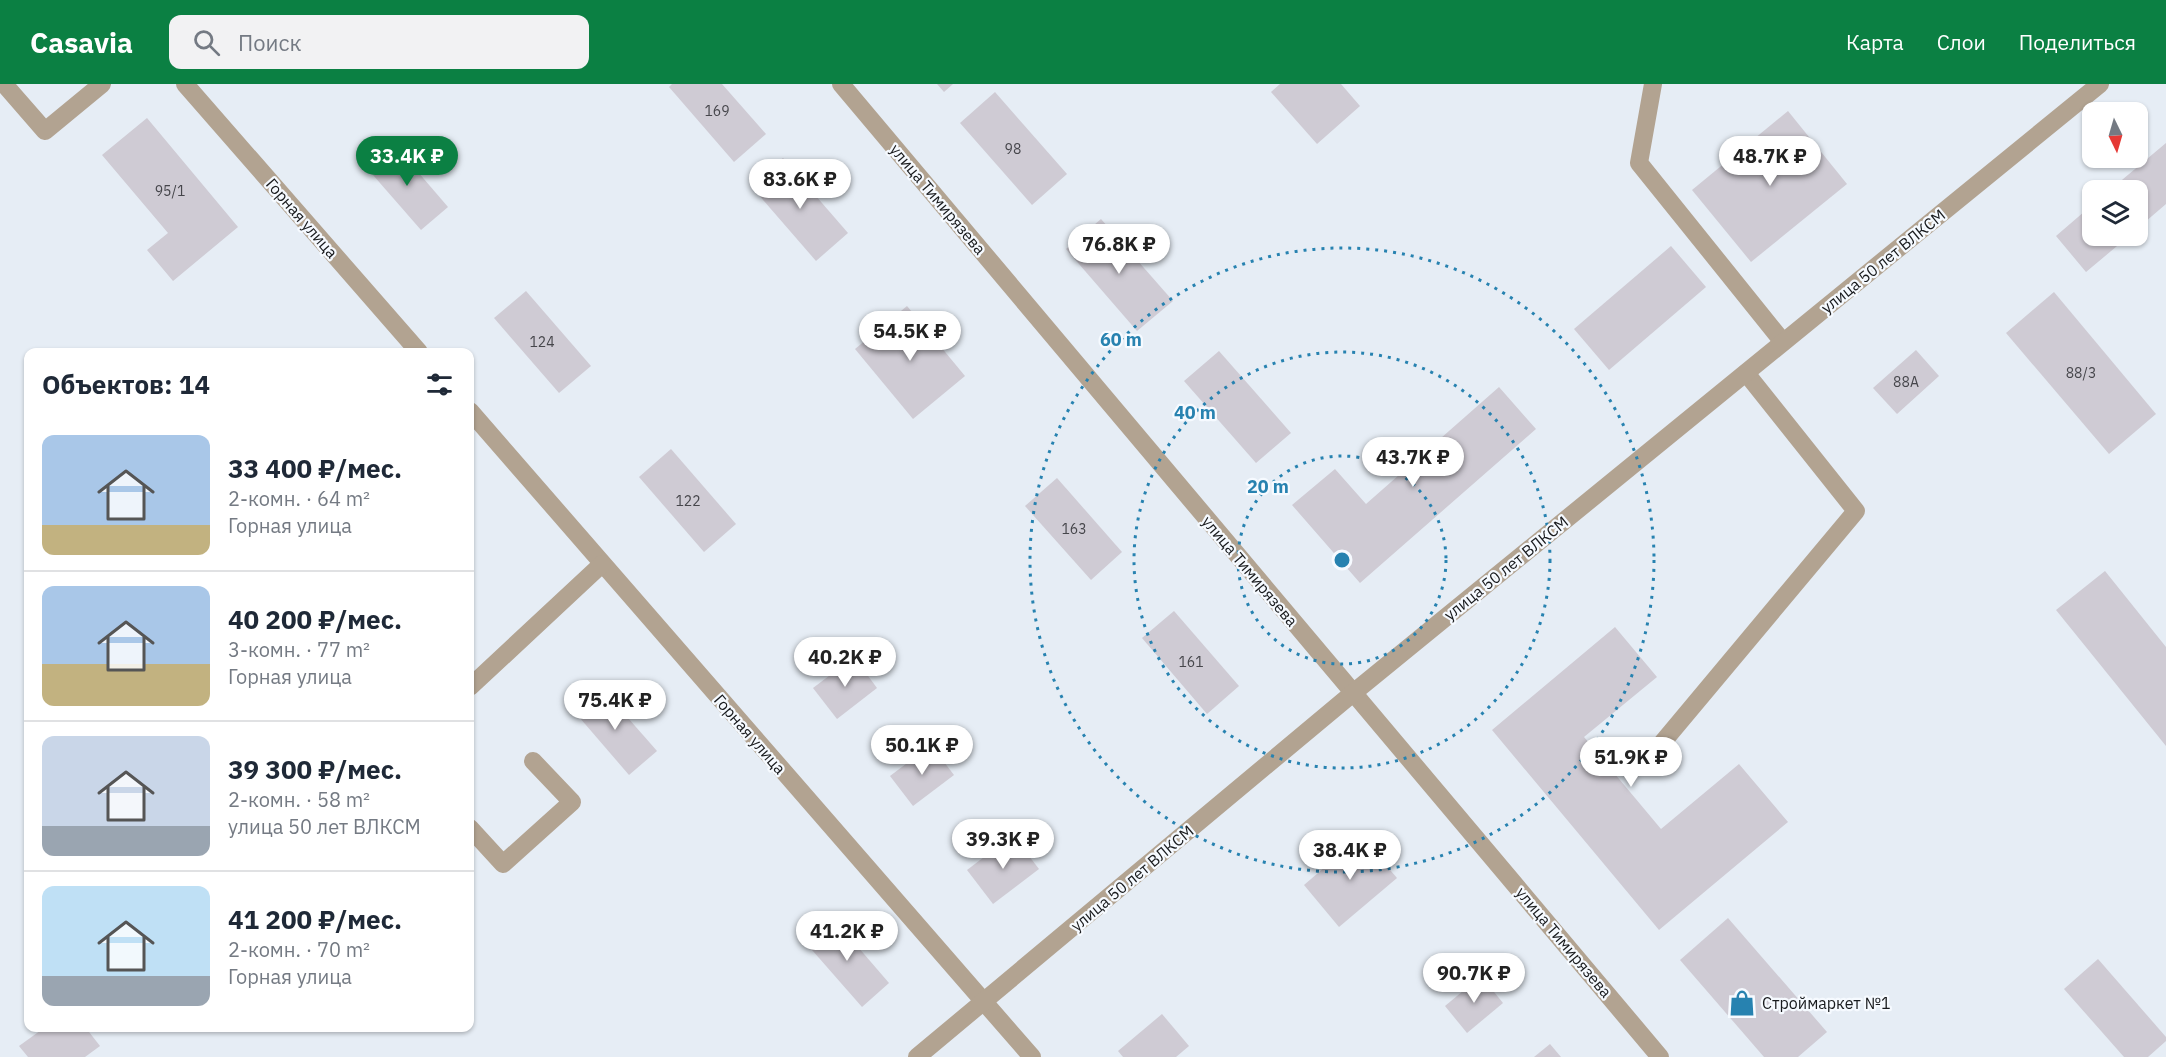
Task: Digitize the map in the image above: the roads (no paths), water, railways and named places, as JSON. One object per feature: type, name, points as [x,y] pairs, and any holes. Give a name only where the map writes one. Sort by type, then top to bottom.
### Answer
[{"type":"street","points":[[4,84],[45,130],[102,84]]},
{"type":"street","name":"Горная улица","points":[[185,84],[415,348]]},
{"type":"street","name":"улица Тимирязева","points":[[841,84],[1660,1057]]},
{"type":"street","points":[[1653,84],[1639,163],[1783,342]]},
{"type":"street","name":"улица 50 лет ВЛКСМ","points":[[916,1057],[984,1003],[1353,693],[2100,84]]},
{"type":"street","points":[[1657,749],[1856,511],[1746,373]]},
{"type":"street","name":"Горная улица","points":[[474,416],[1032,1057]]},
{"type":"street","points":[[474,683],[602,564]]},
{"type":"street","points":[[474,832],[503,864],[572,802],[533,761]]},
{"type":"place","name":"Строймаркет №1","points":[[1742,1003]]}]
